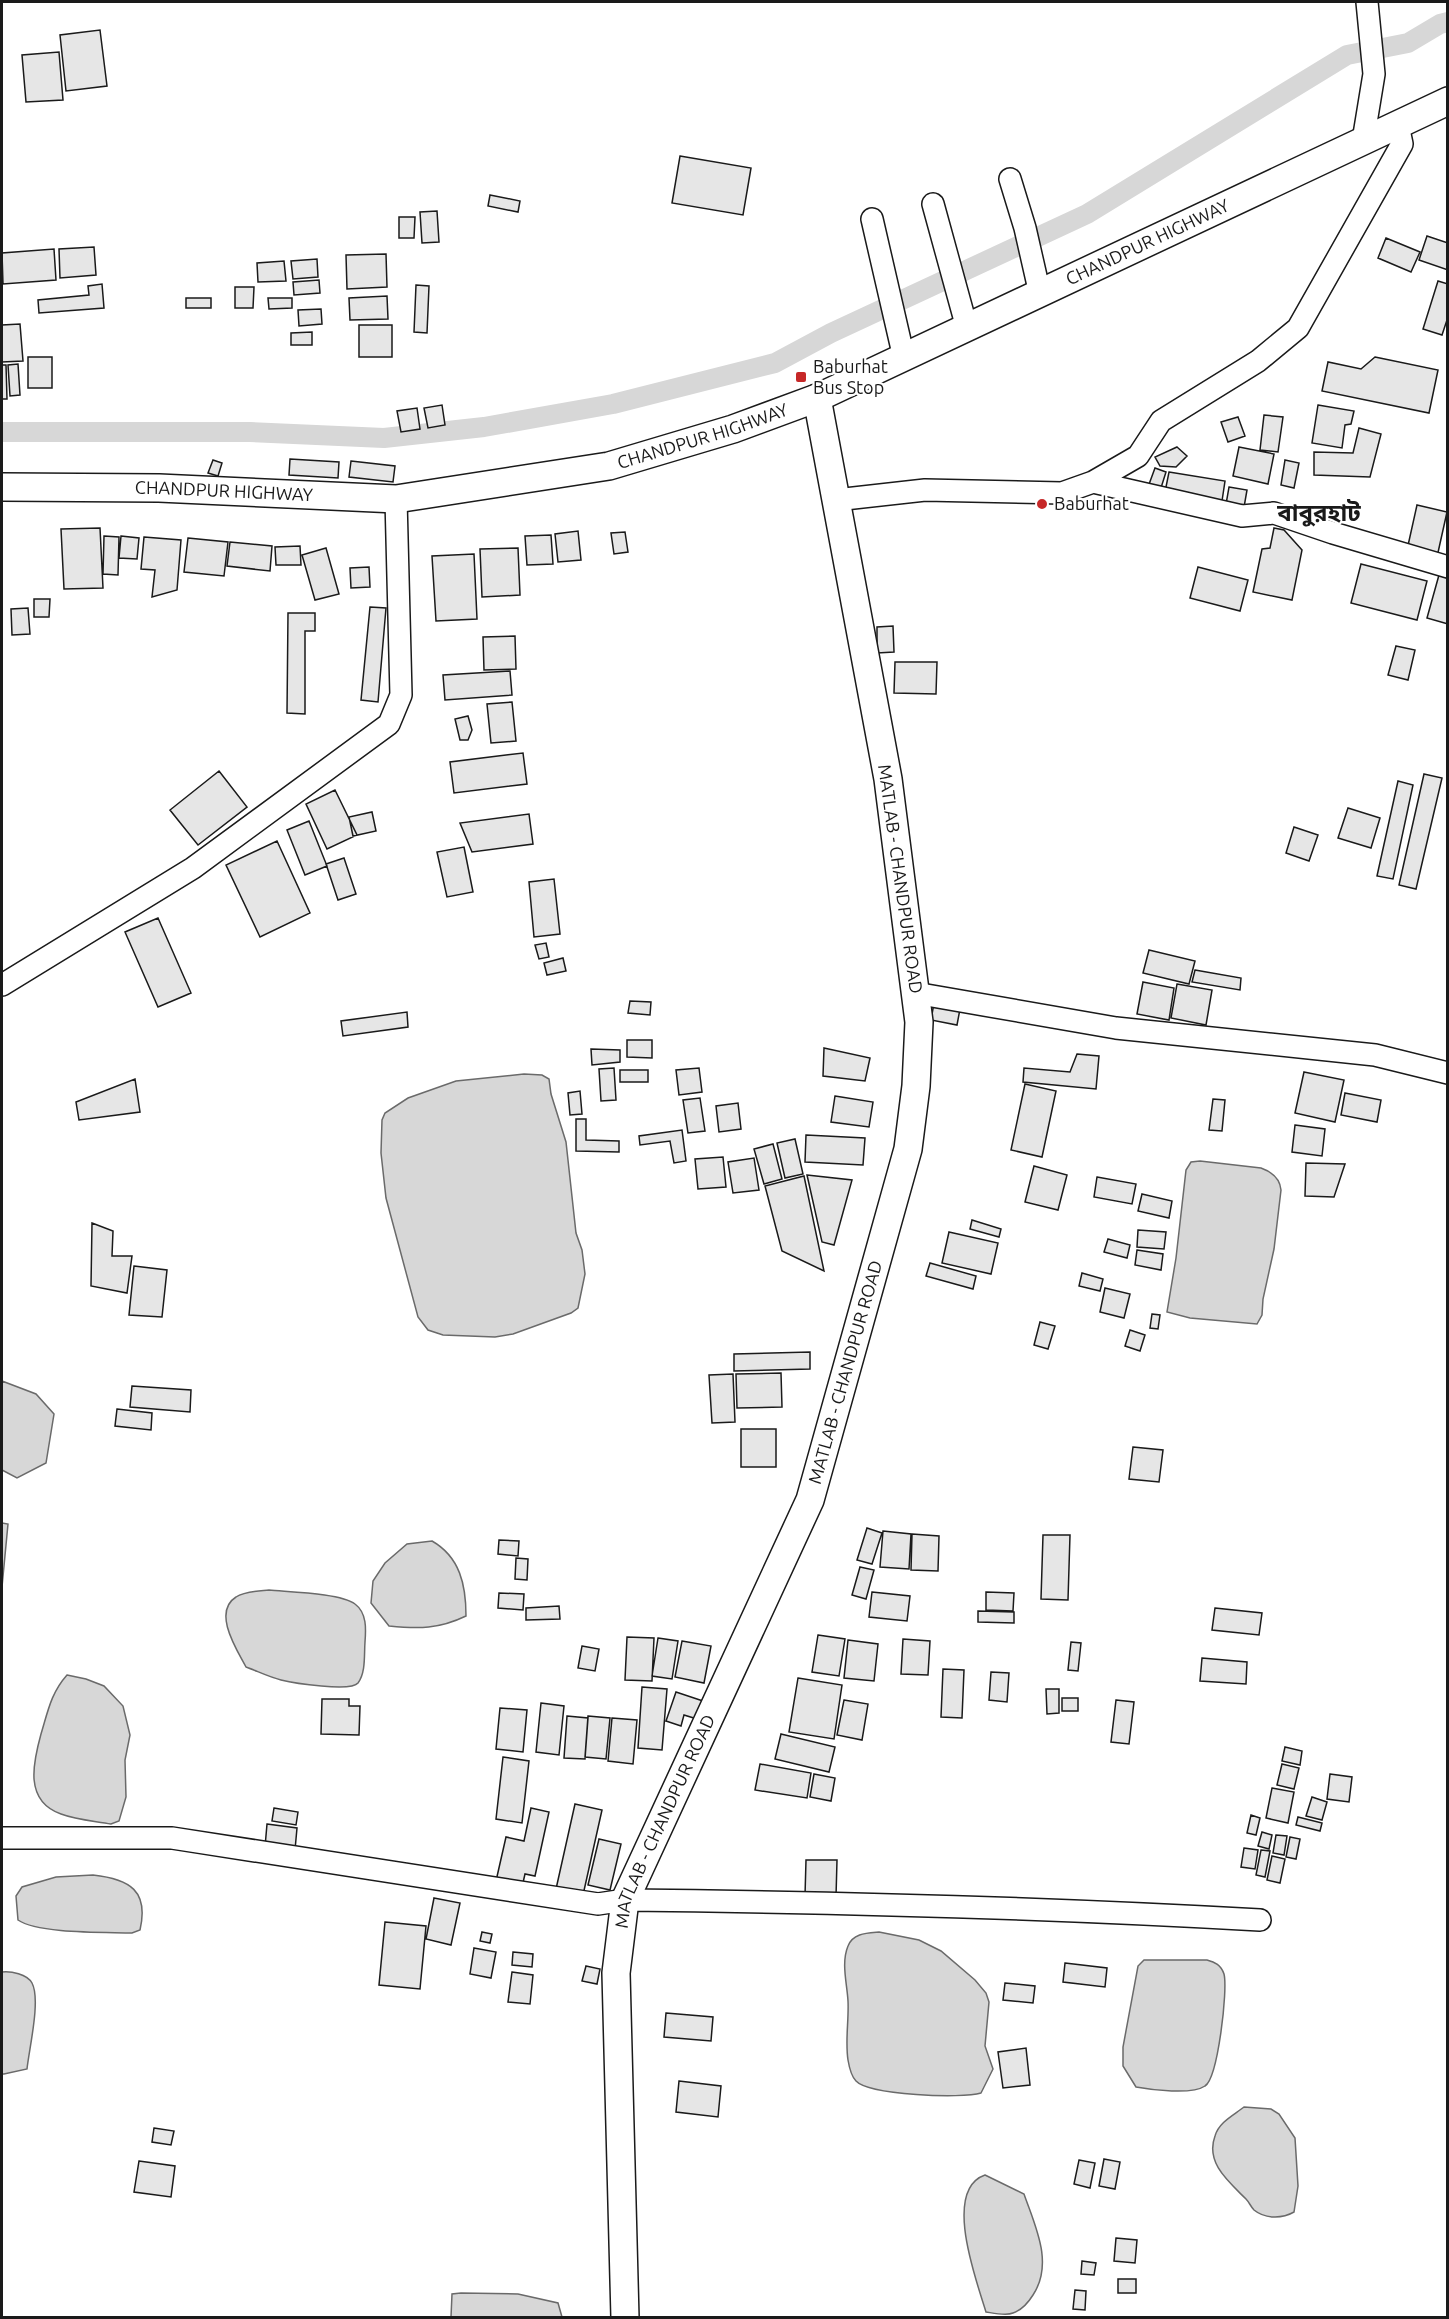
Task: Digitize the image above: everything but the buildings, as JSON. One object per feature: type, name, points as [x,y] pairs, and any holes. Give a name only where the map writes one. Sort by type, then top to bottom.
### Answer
[{"type":"main road","name":"CHANDPUR HIGHWAY","points":[[2,487],[159,488],[396,500],[609,466],[733,429],[817,398],[1448,101]]},
{"type":"main road","name":"MATLAB - CHANDPUR ROAD","points":[[625,2318],[616,1973],[625,1900],[810,1500],[908,1149],[916,1086],[919,1022],[888,779],[817,398]]},
{"type":"street","points":[[1363,141],[1374,74],[1368,5]]},
{"type":"street","points":[[836,500],[925,490],[1062,493],[1093,482],[1138,456],[1161,422],[1258,361],[1298,328],[1402,144],[1398,124]]},
{"type":"street","points":[[1010,179],[1025,228],[1040,294]]},
{"type":"street","points":[[933,204],[967,328]]},
{"type":"street","points":[[872,219],[904,358]]},
{"type":"street","points":[[1093,482],[1242,516],[1274,513],[1448,567]]},
{"type":"street","points":[[2,985],[193,868],[389,724],[401,695],[396,500]]},
{"type":"street","points":[[915,993],[1116,1028],[1375,1055],[1448,1073]]},
{"type":"street","points":[[2,1838],[172,1839],[598,1904],[625,1900],[861,1904],[1105,1911],[1260,1920]]},
{"type":"shaded area","points":[[524,1074],[542,1075],[549,1079],[551,1094],[566,1142],[576,1233],[582,1250],[585,1274],[578,1308],[571,1313],[513,1334],[495,1337],[443,1335],[428,1330],[418,1317],[386,1198],[381,1153],[382,1120],[385,1113],[408,1098],[456,1081]]},
{"type":"shaded area","points":[[1191,1162],[1261,1168],[1275,1176],[1279,1182],[1281,1190],[1274,1249],[1263,1299],[1262,1315],[1257,1324],[1190,1318],[1167,1312],[1186,1170]]},
{"type":"shaded area","points":[[2,1381],[36,1394],[54,1414],[46,1463],[17,1478],[2,1470]]},
{"type":"shaded area","points":[[2,1523],[8,1524],[2,1587]]},
{"type":"shaded area","points":[[432,1541],[449,1555],[460,1573],[465,1593],[466,1616],[429,1627],[389,1626],[371,1603],[373,1581],[385,1563],[407,1544]]},
{"type":"shaded area","points":[[269,1590],[338,1597],[348,1600],[359,1608],[364,1617],[366,1632],[363,1669],[358,1683],[353,1686],[334,1687],[297,1683],[277,1679],[246,1667],[229,1631],[226,1612],[229,1604],[236,1597]]},
{"type":"shaded area","points":[[67,1675],[104,1686],[123,1706],[130,1735],[125,1760],[126,1797],[119,1821],[111,1824],[61,1814],[49,1808],[36,1791],[34,1769],[41,1734],[54,1696]]},
{"type":"shaded area","points":[[93,1875],[117,1880],[134,1889],[142,1906],[140,1930],[132,1933],[56,1930],[28,1925],[18,1920],[16,1896],[22,1887],[56,1877]]},
{"type":"shaded area","points":[[879,1932],[919,1940],[941,1951],[975,1980],[986,1993],[989,2002],[985,2046],[993,2069],[981,2093],[937,2096],[896,2093],[864,2086],[856,2081],[847,2053],[846,1953],[853,1938],[865,1933]]},
{"type":"shaded area","points":[[1144,1960],[1207,1960],[1217,1964],[1223,1971],[1225,1997],[1218,2051],[1210,2080],[1199,2089],[1172,2091],[1136,2087],[1123,2066],[1123,2047],[1138,1966]]},
{"type":"shaded area","points":[[2,1972],[18,1974],[30,1980],[35,2001],[34,2025],[27,2069],[4,2074],[2,2074]]},
{"type":"shaded area","points":[[1244,2107],[1271,2109],[1279,2114],[1295,2138],[1298,2186],[1294,2212],[1279,2217],[1258,2213],[1226,2179],[1216,2163],[1213,2146],[1217,2131],[1227,2119]]},
{"type":"shaded area","points":[[985,2175],[1024,2194],[1040,2244],[1042,2270],[1039,2283],[1027,2303],[1010,2314],[986,2312],[966,2238],[964,2217],[966,2199],[972,2184]]},
{"type":"shaded area","points":[[452,2294],[518,2294],[558,2303],[562,2317],[451,2317]]},
{"type":"waterway","points":[[2,432],[250,432],[384,438],[484,427],[613,404],[775,363],[831,333],[1087,214],[1347,55],[1408,43],[1440,24],[1448,22]]},
{"type":"place","name":"Baburhat Bus Stop","points":[[801,377]]},
{"type":"place","name":"Baburhat","points":[[1042,504]]},
{"type":"district","name":"বাবুরহাট","points":[[1319,513]]}]
